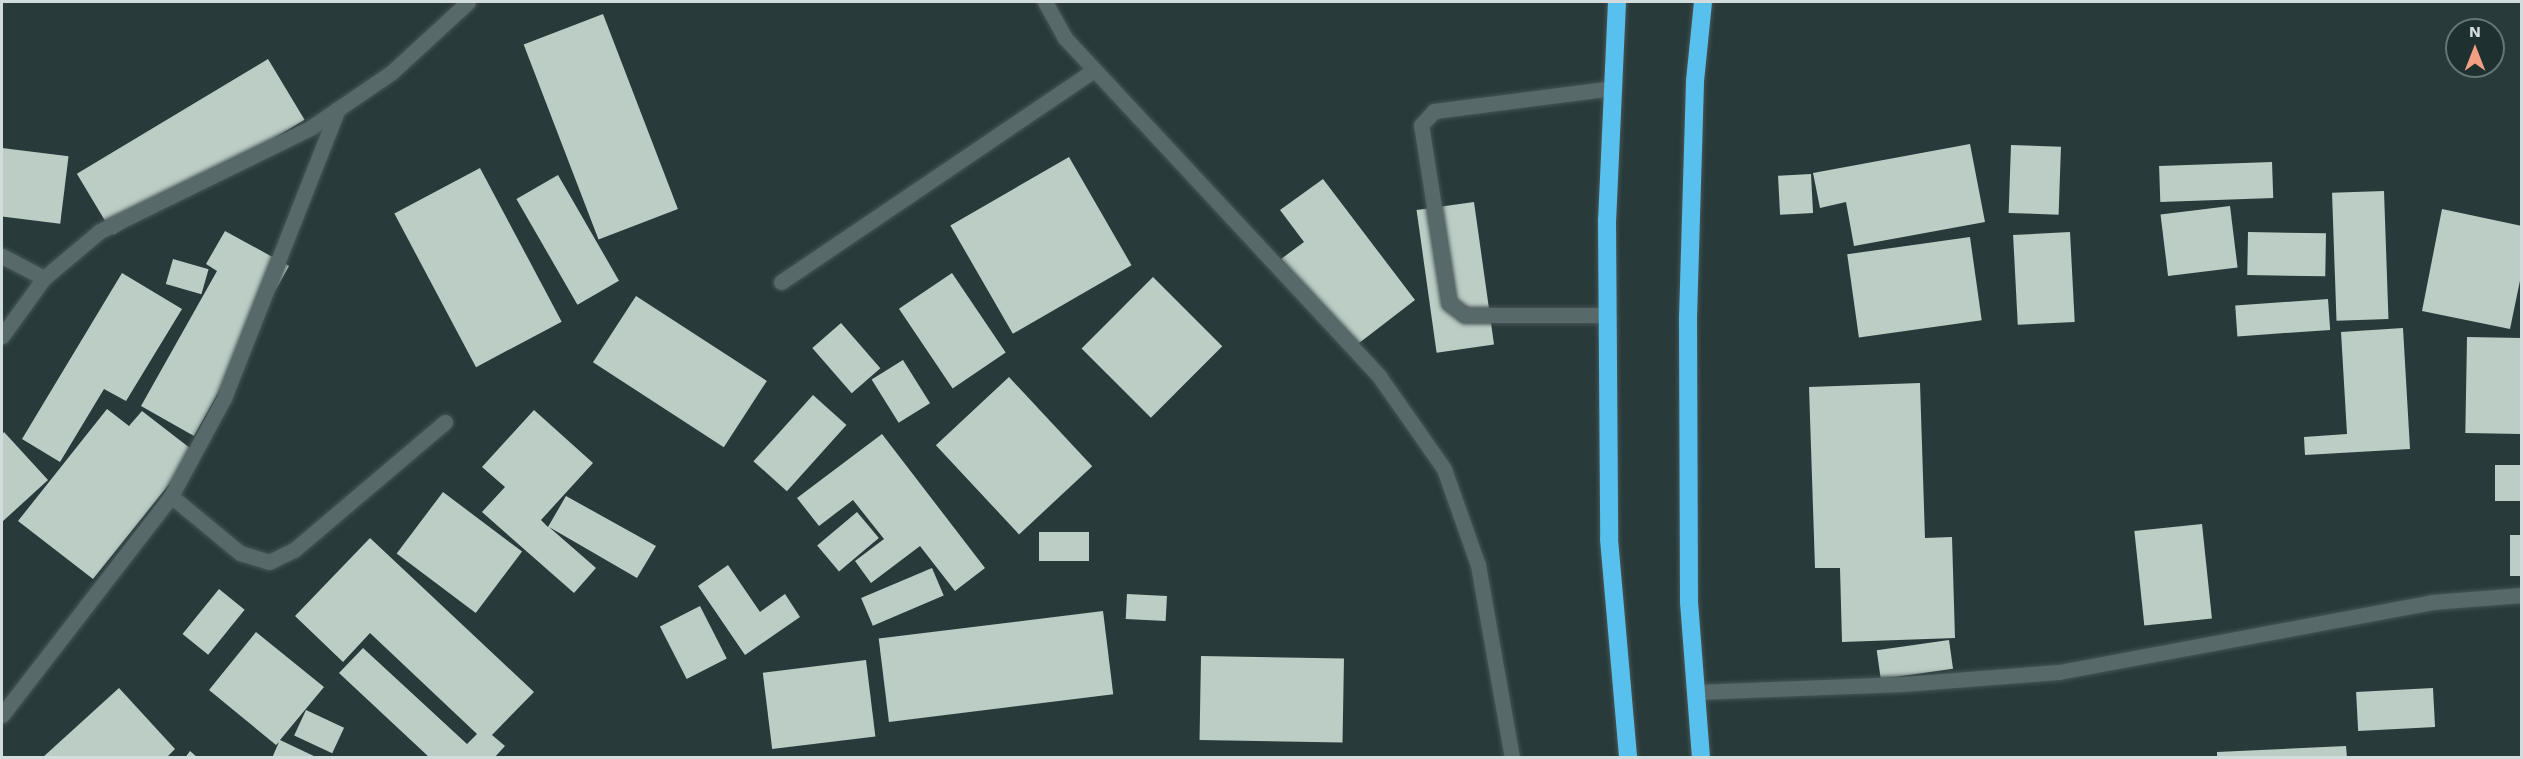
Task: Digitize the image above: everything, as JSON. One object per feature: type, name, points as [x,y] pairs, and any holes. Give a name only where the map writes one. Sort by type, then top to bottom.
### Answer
[{"type":"highway","points":[[1617,2],[1607,220],[1610,539],[1628,758]]},
{"type":"highway","points":[[1701,758],[1689,601],[1688,318],[1695,81],[1703,2]]},
{"type":"street","points":[[2,336],[44,278],[100,231],[310,128],[392,72],[468,2]]},
{"type":"street","points":[[1045,2],[1065,38],[1378,376],[1444,469],[1478,565],[1512,758]]},
{"type":"street","points":[[781,282],[1094,70]]},
{"type":"street","points":[[1608,315],[1465,315],[1449,303],[1420,125],[1434,111],[1613,88]]},
{"type":"street","points":[[2,715],[171,496],[224,398],[338,109]]},
{"type":"street","points":[[2,256],[44,278]]},
{"type":"street","points":[[171,496],[240,553],[269,562],[294,550],[445,422]]},
{"type":"street","points":[[1696,692],[1902,684],[2059,672],[2432,602],[2522,595]]},
{"type":"building","points":[[603,14],[678,209],[599,240],[524,44]]},
{"type":"building","points":[[268,59],[305,120],[113,235],[77,174]]},
{"type":"building","points":[[1970,144],[1985,222],[1854,246],[1846,202],[1820,208],[1813,173]]},
{"type":"building","points":[[2011,145],[2061,147],[2059,215],[2009,213]]},
{"type":"building","points":[[2,148],[69,156],[60,224],[2,217]]},
{"type":"building","points":[[1069,157],[1132,265],[1013,334],[950,226]]},
{"type":"building","points":[[2272,162],[2273,198],[2160,202],[2159,166]]},
{"type":"building","points":[[480,168],[562,322],[476,367],[394,214]]},
{"type":"building","points":[[1811,174],[1813,213],[1780,215],[1778,176]]},
{"type":"building","points":[[558,175],[619,281],[577,305],[516,199]]},
{"type":"building","points":[[1323,179],[1415,300],[1350,350],[1281,259],[1304,242],[1280,210]]},
{"type":"building","points":[[2384,191],[2388,319],[2336,321],[2332,193]]},
{"type":"building","points":[[1474,202],[1494,345],[1437,353],[1417,210]]},
{"type":"building","points":[[2230,206],[2238,268],[2168,276],[2161,215]]},
{"type":"building","points":[[2442,209],[2522,226],[2522,271],[2510,329],[2422,311]]},
{"type":"building","points":[[225,231],[289,266],[194,436],[141,406],[217,271],[206,264]]},
{"type":"building","points":[[2070,232],[2075,322],[2018,325],[2013,235]]},
{"type":"building","points":[[2248,232],[2326,233],[2325,276],[2247,275]]},
{"type":"building","points":[[1970,237],[1982,320],[1859,337],[1847,254]]},
{"type":"building","points":[[173,259],[209,269],[201,294],[166,284]]},
{"type":"building","points":[[122,273],[182,309],[126,401],[104,389],[60,462],[22,439]]},
{"type":"building","points":[[952,273],[1006,353],[953,388],[899,309]]},
{"type":"building","points":[[1153,277],[1222,346],[1151,418],[1082,348]]},
{"type":"building","points":[[636,296],[767,381],[724,447],[593,362]]},
{"type":"building","points":[[2328,299],[2330,330],[2237,336],[2235,305]]},
{"type":"building","points":[[841,323],[880,368],[852,393],[812,348]]},
{"type":"building","points":[[2403,328],[2410,449],[2305,455],[2304,437],[2347,434],[2341,332]]},
{"type":"building","points":[[2467,337],[2522,338],[2520,434],[2465,433]]},
{"type":"building","points":[[903,360],[930,403],[899,423],[872,380]]},
{"type":"building","points":[[1009,377],[1092,466],[1019,534],[936,445]]},
{"type":"building","points":[[1920,383],[1925,538],[1952,537],[1955,638],[1842,642],[1840,568],[1815,568],[1809,387]]},
{"type":"building","points":[[813,395],[846,425],[787,491],[753,461]]},
{"type":"building","points":[[107,409],[129,426],[142,411],[195,452],[93,579],[18,521]]},
{"type":"building","points":[[534,410],[593,463],[541,520],[548,527],[566,496],[656,546],[637,578],[549,527],[596,568],[574,593],[482,512],[505,487],[482,467]]},
{"type":"building","points":[[4,432],[48,480],[2,522],[2,435]]},
{"type":"building","points":[[882,434],[985,568],[955,591],[920,546],[871,583],[855,561],[884,539],[853,500],[819,526],[797,498]]},
{"type":"building","points":[[2495,465],[2522,465],[2522,501],[2495,501]]},
{"type":"building","points":[[443,492],[522,552],[476,613],[397,553]]},
{"type":"building","points":[[857,512],[879,538],[839,571],[817,545]]},
{"type":"building","points":[[2202,524],[2212,618],[2144,626],[2134,531]]},
{"type":"building","points":[[1039,532],[1089,532],[1089,561],[1039,561]]},
{"type":"building","points":[[2510,535],[2522,535],[2522,576],[2510,576]]},
{"type":"building","points":[[370,538],[534,692],[492,735],[505,746],[494,758],[430,758],[339,673],[363,648],[467,744],[477,734],[370,633],[343,662],[295,616]]},
{"type":"building","points":[[728,565],[760,612],[785,594],[800,617],[745,655],[698,586]]},
{"type":"building","points":[[932,568],[944,596],[873,626],[861,598]]},
{"type":"building","points":[[219,589],[245,610],[208,655],[182,634]]},
{"type":"building","points":[[1127,594],[1167,596],[1166,621],[1126,619]]},
{"type":"building","points":[[700,606],[727,659],[687,679],[660,626]]},
{"type":"building","points":[[1103,611],[1113,694],[889,722],[879,639]]},
{"type":"building","points":[[256,632],[324,687],[280,740],[318,758],[272,758],[279,742],[276,745],[209,690]]},
{"type":"building","points":[[1949,640],[1953,669],[1881,679],[1877,650]]},
{"type":"building","points":[[1201,656],[1344,658],[1343,742],[1200,740]]},
{"type":"building","points":[[866,660],[875,736],[772,749],[763,673]]},
{"type":"building","points":[[119,688],[175,749],[166,758],[42,758]]},
{"type":"building","points":[[2433,688],[2435,727],[2358,731],[2356,692]]},
{"type":"building","points":[[306,710],[344,728],[332,753],[294,735]]},
{"type":"building","points":[[2346,746],[2347,758],[2217,758],[2217,752]]},
{"type":"building","points":[[190,751],[198,758],[185,758]]}]
